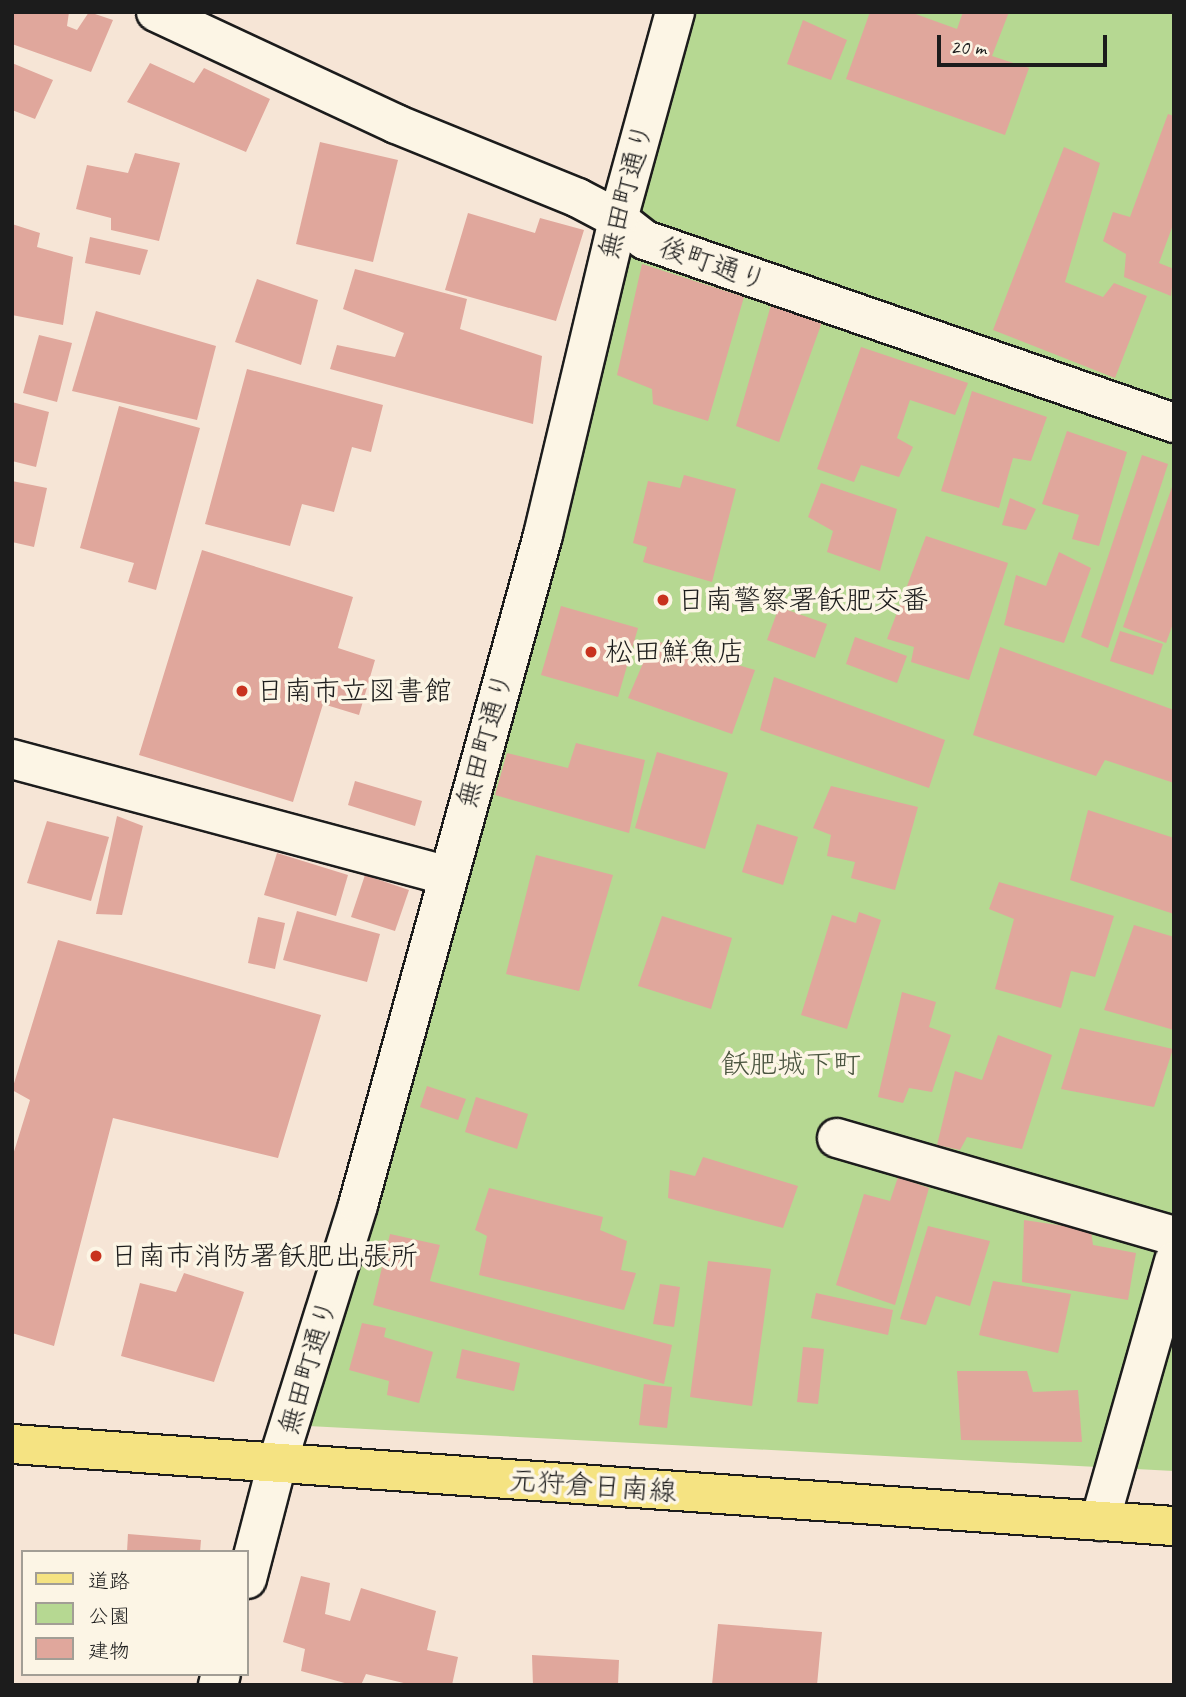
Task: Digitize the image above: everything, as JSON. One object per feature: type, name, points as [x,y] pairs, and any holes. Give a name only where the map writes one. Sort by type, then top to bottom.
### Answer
[{"type":"main road","name":"元狩倉日南線","points":[[12,1444],[1174,1526]]},
{"type":"street","name":"後町通り","points":[[156,12],[396,124],[578,198],[618,219],[645,240],[1174,423]]},
{"type":"street","name":"無田町通り","points":[[248,1575],[277,1464],[358,1205],[446,875],[543,535],[618,219],[675,12]]},
{"type":"street","points":[[12,759],[446,875]]},
{"type":"street","points":[[837,1138],[1174,1236]]},
{"type":"street","points":[[1100,1521],[1174,1261]]},
{"type":"green space","name":"飫肥城下町","points":[[675,12],[1174,12],[1174,1471],[289,1425]]},
{"type":"building","points":[[12,12],[69,12],[67,26],[77,30],[89,12],[113,20],[91,72],[12,44]]},
{"type":"building","points":[[870,12],[910,12],[957,29],[963,12],[1009,12],[992,56],[1029,68],[1005,135],[846,79]]},
{"type":"building","points":[[803,20],[847,40],[831,80],[787,64]]},
{"type":"building","points":[[12,63],[53,80],[35,119],[12,110]]},
{"type":"building","points":[[150,63],[194,83],[204,68],[270,99],[246,152],[127,102]]},
{"type":"building","points":[[1168,114],[1174,116],[1174,222],[1159,263],[1174,269],[1171,296],[1124,277],[1126,254],[1103,241],[1113,212],[1130,217]]},
{"type":"building","points":[[320,142],[398,160],[373,262],[296,244]]},
{"type":"building","points":[[1064,147],[1100,163],[1065,282],[1103,297],[1114,283],[1147,296],[1115,378],[993,330]]},
{"type":"building","points":[[135,153],[180,163],[159,241],[111,230],[111,218],[76,209],[87,165],[128,173]]},
{"type":"building","points":[[468,213],[535,233],[540,218],[584,230],[556,321],[445,290]]},
{"type":"building","points":[[12,224],[40,233],[37,247],[73,257],[63,325],[12,315]]},
{"type":"building","points":[[90,237],[148,250],[140,275],[85,263]]},
{"type":"building","points":[[642,264],[744,297],[708,421],[653,404],[652,389],[617,375]]},
{"type":"building","points":[[355,269],[467,299],[460,329],[542,356],[533,424],[330,369],[337,345],[395,357],[404,333],[343,309]]},
{"type":"building","points":[[257,279],[318,300],[301,365],[235,342]]},
{"type":"building","points":[[771,305],[822,322],[779,442],[736,426]]},
{"type":"building","points":[[96,311],[216,346],[197,420],[72,391]]},
{"type":"building","points":[[39,335],[72,343],[57,402],[23,393]]},
{"type":"building","points":[[861,347],[968,383],[955,415],[910,400],[897,438],[913,447],[899,477],[861,465],[854,482],[817,469]]},
{"type":"building","points":[[247,369],[383,405],[371,452],[352,447],[334,512],[302,504],[290,546],[205,524]]},
{"type":"building","points":[[972,391],[1047,417],[1031,461],[1013,458],[999,508],[941,491]]},
{"type":"building","points":[[12,402],[49,412],[36,467],[12,461]]},
{"type":"building","points":[[119,406],[200,428],[156,590],[128,582],[134,563],[80,548]]},
{"type":"building","points":[[1067,431],[1127,452],[1099,546],[1072,539],[1079,515],[1042,504]]},
{"type":"building","points":[[1142,455],[1168,464],[1108,648],[1081,637]]},
{"type":"building","points":[[684,475],[736,489],[712,582],[643,562],[647,547],[633,543],[648,481],[680,488]]},
{"type":"building","points":[[12,481],[47,488],[34,547],[12,542]]},
{"type":"building","points":[[821,483],[897,509],[880,571],[827,552],[833,531],[808,517]]},
{"type":"building","points":[[1173,484],[1174,621],[1166,643],[1123,627]]},
{"type":"building","points":[[1010,498],[1036,509],[1026,530],[1002,525]]},
{"type":"building","points":[[926,536],[1008,563],[969,680],[911,662],[914,647],[887,639]]},
{"type":"building","points":[[202,550],[353,597],[338,648],[375,660],[359,715],[323,704],[293,802],[139,755]]},
{"type":"building","points":[[1059,552],[1091,568],[1064,643],[1004,625],[1016,575],[1046,586]]},
{"type":"building","points":[[561,606],[638,628],[618,697],[541,675]]},
{"type":"building","points":[[779,607],[827,624],[815,658],[767,640]]},
{"type":"building","points":[[1120,631],[1163,644],[1153,675],[1110,661]]},
{"type":"building","points":[[855,637],[907,656],[897,683],[846,664]]},
{"type":"building","points":[[653,640],[755,670],[732,734],[628,698]]},
{"type":"building","points":[[1000,647],[1174,710],[1174,783],[1105,760],[1096,776],[973,735]]},
{"type":"building","points":[[774,677],[945,740],[929,788],[760,730]]},
{"type":"building","points":[[576,743],[645,760],[629,833],[495,795],[507,753],[568,768]]},
{"type":"building","points":[[657,752],[728,773],[705,849],[635,828]]},
{"type":"building","points":[[355,781],[422,801],[415,826],[348,805]]},
{"type":"building","points":[[831,786],[918,807],[895,890],[851,878],[855,862],[827,856],[831,835],[813,828]]},
{"type":"building","points":[[1088,810],[1174,838],[1174,914],[1070,880]]},
{"type":"building","points":[[117,816],[143,826],[122,915],[96,914]]},
{"type":"building","points":[[47,821],[109,837],[91,901],[27,883]]},
{"type":"building","points":[[757,824],[798,837],[783,885],[742,872]]},
{"type":"building","points":[[277,853],[348,875],[336,916],[264,895]]},
{"type":"building","points":[[536,855],[613,875],[579,991],[506,974]]},
{"type":"building","points":[[365,875],[409,890],[395,931],[351,917]]},
{"type":"building","points":[[999,882],[1114,916],[1095,977],[1071,971],[1061,1008],[995,989],[1014,919],[989,909]]},
{"type":"building","points":[[297,911],[380,934],[367,982],[283,960]]},
{"type":"building","points":[[859,912],[881,920],[847,1029],[801,1015],[832,915],[856,923]]},
{"type":"building","points":[[662,916],[732,938],[711,1009],[638,986]]},
{"type":"building","points":[[258,917],[285,923],[275,969],[248,963]]},
{"type":"building","points":[[1134,925],[1174,937],[1174,1030],[1104,1010]]},
{"type":"building","points":[[58,940],[321,1015],[278,1158],[113,1118],[54,1346],[12,1333],[12,1158],[30,1100],[12,1090]]},
{"type":"building","points":[[902,992],[936,1002],[929,1027],[951,1035],[932,1092],[909,1088],[903,1103],[878,1097]]},
{"type":"building","points":[[1080,1028],[1173,1049],[1154,1107],[1061,1089]]},
{"type":"building","points":[[998,1035],[1052,1055],[1022,1149],[967,1137],[960,1150],[937,1145],[955,1071],[982,1080]]},
{"type":"building","points":[[427,1086],[466,1099],[458,1120],[420,1107]]},
{"type":"building","points":[[476,1097],[528,1114],[517,1149],[465,1132]]},
{"type":"building","points":[[703,1157],[798,1186],[783,1228],[668,1198],[670,1170],[695,1176]]},
{"type":"building","points":[[898,1177],[929,1188],[895,1305],[836,1285],[864,1194],[890,1201]]},
{"type":"building","points":[[489,1188],[603,1217],[600,1230],[627,1241],[621,1270],[636,1273],[624,1310],[479,1275],[487,1236],[475,1230]]},
{"type":"building","points":[[1024,1220],[1091,1230],[1093,1245],[1136,1253],[1128,1300],[1022,1282]]},
{"type":"building","points":[[928,1226],[990,1241],[970,1306],[936,1296],[926,1325],[900,1319]]},
{"type":"building","points":[[390,1234],[440,1245],[430,1281],[672,1345],[664,1384],[373,1305]]},
{"type":"building","points":[[708,1261],[771,1269],[752,1406],[690,1397]]},
{"type":"building","points":[[184,1273],[244,1292],[214,1382],[121,1356],[140,1283],[176,1292]]},
{"type":"building","points":[[993,1281],[1071,1294],[1058,1353],[979,1335]]},
{"type":"building","points":[[660,1284],[680,1287],[674,1327],[653,1324]]},
{"type":"building","points":[[816,1293],[893,1310],[888,1335],[811,1318]]},
{"type":"building","points":[[362,1323],[386,1328],[384,1337],[433,1352],[419,1403],[387,1395],[389,1381],[349,1370]]},
{"type":"building","points":[[803,1347],[824,1349],[818,1404],[797,1402]]},
{"type":"building","points":[[462,1349],[520,1363],[514,1391],[456,1378]]},
{"type":"building","points":[[957,1371],[1027,1371],[1033,1392],[1078,1390],[1082,1442],[961,1440]]},
{"type":"building","points":[[644,1384],[672,1387],[667,1428],[639,1425]]},
{"type":"building","points":[[128,1534],[201,1540],[200,1550],[127,1550]]},
{"type":"building","points":[[301,1576],[330,1583],[325,1614],[350,1621],[361,1588],[436,1611],[427,1650],[458,1657],[452,1685],[412,1685],[366,1674],[361,1685],[352,1685],[301,1671],[305,1649],[283,1642]]},
{"type":"building","points":[[718,1624],[822,1632],[817,1685],[712,1685]]},
{"type":"building","points":[[532,1655],[619,1660],[618,1685],[533,1685]]},
{"type":"place","name":"日南警察署飫肥交番","points":[[663,600]]},
{"type":"place","name":"松田鮮魚店","points":[[591,652]]},
{"type":"place","name":"日南市立図書館","points":[[242,691]]},
{"type":"place","name":"日南市消防署飫肥出張所","points":[[96,1256]]}]
